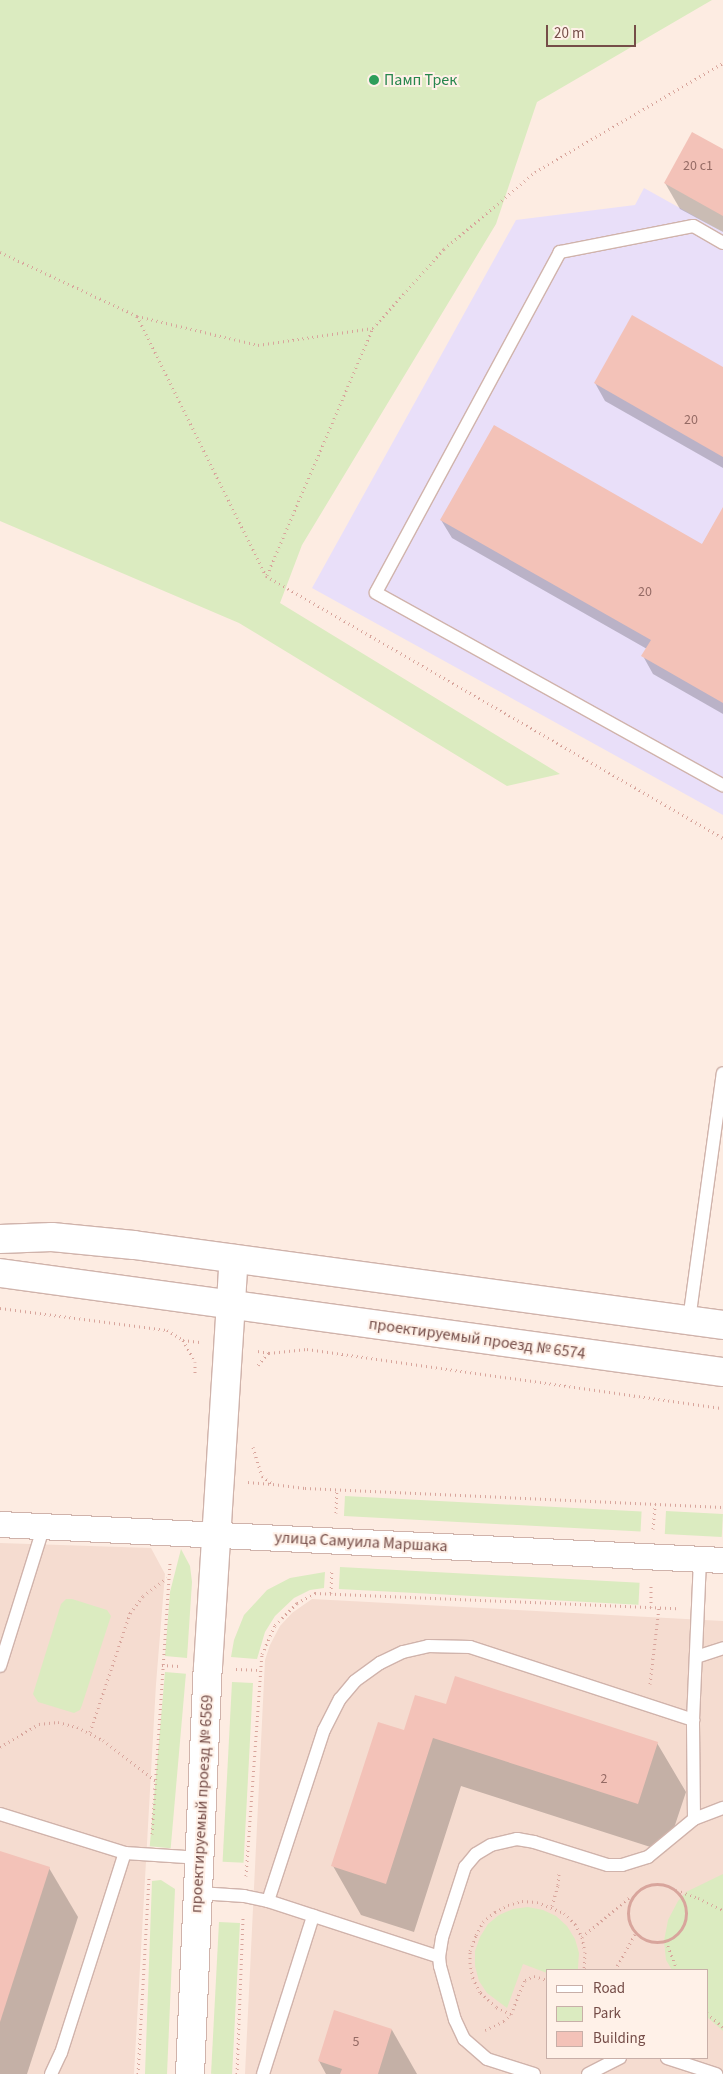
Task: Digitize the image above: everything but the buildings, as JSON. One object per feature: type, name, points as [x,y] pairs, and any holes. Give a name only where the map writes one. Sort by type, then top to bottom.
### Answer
[{"type":"main road","points":[[0,1239],[52,1237],[234,1259],[723,1325]]},
{"type":"main road","name":"проектируемый проезд № 6569","points":[[190,2074],[208,1667],[218,1535],[234,1259]]},
{"type":"main road","name":"проектируемый проезд № 6574","points":[[0,1273],[723,1372]]},
{"type":"street","name":"улица Самуила Маршака","points":[[0,1524],[711,1559]]},
{"type":"lane","points":[[723,243],[693,226],[560,252],[376,592],[723,785]]},
{"type":"lane","points":[[689,1320],[723,1073]]},
{"type":"lane","points":[[0,1666],[44,1526]]},
{"type":"lane","points":[[694,1819],[693,1720],[698,1609],[711,1559]]},
{"type":"lane","points":[[268,1901],[324,1730],[340,1699],[356,1681],[380,1663],[403,1652],[428,1646],[470,1647],[693,1720]]},
{"type":"lane","points":[[696,1657],[723,1648]]},
{"type":"lane","points":[[534,2074],[487,2058],[470,2046],[464,2039],[455,2020],[439,1956],[442,1938],[465,1867],[476,1854],[491,1845],[517,1839],[608,1865],[636,1862],[663,1847],[694,1819],[723,1808]]},
{"type":"lane","points":[[0,1814],[125,1853],[201,1858]]},
{"type":"lane","points":[[50,2074],[61,2053],[125,1853]]},
{"type":"lane","points":[[199,1893],[244,1896],[268,1901],[439,1956]]},
{"type":"lane","points":[[263,2074],[313,1916]]},
{"type":"lane","points":[[588,2074],[618,2059]]},
{"type":"lane","points":[[670,2059],[716,2074]]},
{"type":"path","points":[[266,576],[373,328],[444,249],[535,172],[723,63]]},
{"type":"path","points":[[0,252],[138,316],[258,345],[373,328]]},
{"type":"path","points":[[0,1308],[167,1330],[183,1340],[268,1353],[307,1349],[723,1408]]},
{"type":"path","points":[[255,1370],[268,1353]]},
{"type":"path","points":[[253,1443],[262,1476],[273,1484]]},
{"type":"path","points":[[245,1482],[337,1489],[723,1507]]},
{"type":"path","points":[[336,1519],[337,1489]]},
{"type":"path","points":[[653,1532],[655,1504]]},
{"type":"path","points":[[331,1593],[333,1560]]},
{"type":"path","points":[[651,1607],[652,1577]]},
{"type":"path","points":[[90,1732],[130,1614],[143,1596],[167,1578],[162,1665],[184,1666]]},
{"type":"path","points":[[237,2074],[244,1896],[261,1670],[266,1643],[283,1616],[297,1603],[315,1593],[698,1609]]},
{"type":"path","points":[[647,1705],[659,1607]]},
{"type":"path","points":[[228,1668],[261,1670]]},
{"type":"path","points":[[0,1747],[22,1732],[45,1722],[58,1722],[90,1732],[126,1756],[155,1780]]},
{"type":"path","points":[[552,1906],[559,1875],[554,1849]]},
{"type":"path","points":[[582,1937],[645,1885],[656,1883],[666,1885],[723,1910]]},
{"type":"path","points":[[634,1894],[627,1907],[628,1921],[635,1934],[644,1940],[655,1943],[666,1941],[677,1935],[684,1925],[686,1912],[683,1900],[676,1890]]},
{"type":"path","points":[[511,2014],[490,2003],[473,1978],[470,1951],[483,1922],[508,1905],[522,1901],[537,1902],[552,1906],[570,1919],[582,1937],[585,1952],[584,1969]]},
{"type":"path","points":[[616,1969],[635,1934]]},
{"type":"path","points":[[666,1941],[677,1969]]},
{"type":"path","points":[[464,2039],[504,2021],[511,2014],[525,1980],[534,1976],[546,1980]]},
{"type":"path","points":[[708,2014],[723,2027]]},
{"type":"shaded area","points":[[644,188],[723,232],[723,815],[312,588],[516,220],[635,205]]},
{"type":"shaded area","points":[[0,1543],[151,1548],[165,1574],[156,1684],[134,2074],[0,2074]]},
{"type":"shaded area","points":[[312,1599],[723,1621],[723,2074],[245,2074],[265,1660],[280,1626],[292,1613]]},
{"type":"green space","points":[[0,0],[712,0],[537,102],[496,224],[302,545],[280,603],[560,774],[507,786],[239,623],[0,521]]},
{"type":"green space","points":[[345,1496],[642,1512],[641,1532],[344,1516]]},
{"type":"green space","points":[[666,1511],[723,1514],[722,1537],[665,1534]]},
{"type":"green space","points":[[181,1549],[190,1566],[192,1582],[187,1658],[165,1656],[170,1592]]},
{"type":"green space","points":[[340,1567],[640,1583],[638,1605],[339,1589]]},
{"type":"green space","points":[[325,1572],[324,1588],[310,1590],[294,1598],[275,1616],[265,1632],[257,1659],[231,1657],[234,1640],[244,1615],[267,1590],[290,1578]]},
{"type":"green space","points":[[66,1599],[72,1599],[107,1610],[111,1616],[82,1705],[80,1710],[74,1713],[38,1702],[33,1694],[61,1604]]},
{"type":"green space","points":[[165,1672],[186,1674],[171,1848],[150,1846]]},
{"type":"green space","points":[[232,1682],[253,1683],[244,1863],[223,1862]]},
{"type":"green space","points":[[723,1874],[723,2031],[708,2018],[708,1969],[671,1969],[666,1960],[664,1941],[668,1920],[678,1901],[686,1892]]},
{"type":"green space","points":[[161,1880],[175,1889],[167,2074],[145,2074],[152,1881]]},
{"type":"green space","points":[[528,1907],[543,1910],[556,1916],[567,1926],[575,1939],[579,1953],[578,1969],[546,1969],[546,1973],[523,1964],[507,2008],[487,1993],[479,1981],[475,1966],[475,1951],[480,1937],[488,1924],[499,1915],[513,1909]]},
{"type":"green space","points":[[219,1922],[240,1923],[232,2074],[211,2074]]},
{"type":"place","name":"Памп Трек","points":[[374,80]]}]
